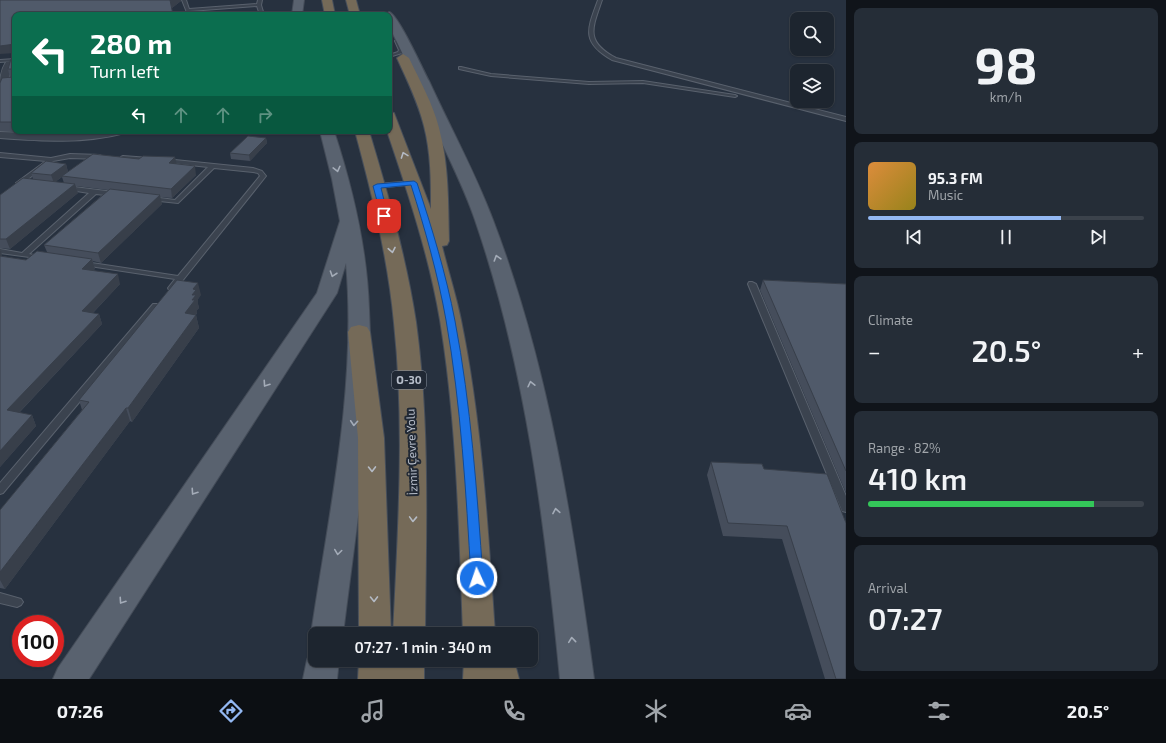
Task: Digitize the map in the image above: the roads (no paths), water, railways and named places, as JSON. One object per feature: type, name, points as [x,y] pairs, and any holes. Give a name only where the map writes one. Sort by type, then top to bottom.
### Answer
[{"type":"highway","points":[[327,0],[329,12]]},
{"type":"highway","points":[[351,0],[354,12]]},
{"type":"highway","points":[[360,12],[361,0]]},
{"type":"highway","points":[[396,57],[423,102],[434,138],[439,192],[441,280]]},
{"type":"highway","points":[[392,124],[428,226],[450,319],[458,369],[472,499],[479,627]]},
{"type":"highway","name":"İzmir Çevre Yolu","points":[[363,134],[388,230],[399,284],[409,366],[413,496],[409,627]]},
{"type":"highway","points":[[359,332],[371,438],[375,627]]},
{"type":"highway","points":[[476,564],[490,627]]},
{"type":"highway","points":[[375,667],[375,679]]},
{"type":"highway","points":[[407,679],[408,667]]},
{"type":"highway","points":[[480,667],[480,679]]},
{"type":"highway","points":[[499,667],[502,679]]},
{"type":"main road","points":[[297,12],[299,0]]},
{"type":"main road","points":[[392,21],[407,49],[487,227],[519,334],[536,405],[559,532],[577,679]]},
{"type":"main road","points":[[327,134],[343,193],[348,223],[356,275],[359,332],[352,446],[327,627]]},
{"type":"main road","points":[[70,679],[326,293],[348,223]]},
{"type":"main road","points":[[320,679],[322,667]]},
{"type":"street","points":[[12,64],[9,64],[2,83],[12,82]]},
{"type":"street","points":[[0,135],[62,139],[108,134]]},
{"type":"lane","points":[[184,0],[188,12]]},
{"type":"lane","points":[[600,0],[592,22],[592,42],[595,47],[604,54],[614,59],[846,119]]},
{"type":"lane","points":[[195,12],[260,2],[261,12]]},
{"type":"lane","points":[[224,12],[236,11]]},
{"type":"lane","points":[[392,25],[401,50],[396,57]]},
{"type":"lane","points":[[0,61],[12,60]]},
{"type":"lane","points":[[460,68],[491,75],[549,78],[589,84],[643,82],[768,99]]},
{"type":"lane","points":[[0,156],[51,160],[70,156],[107,158]]},
{"type":"lane","points":[[87,162],[93,157]]},
{"type":"lane","points":[[0,490],[180,278],[263,176],[256,171],[114,158]]},
{"type":"lane","points":[[10,190],[51,160]]},
{"type":"lane","points":[[146,198],[176,202],[212,166]]},
{"type":"lane","points":[[20,183],[27,184]]},
{"type":"lane","points":[[377,186],[414,183]]},
{"type":"lane","points":[[56,187],[124,195]]},
{"type":"lane","points":[[23,255],[94,192]]},
{"type":"lane","points":[[0,251],[54,260]]},
{"type":"lane","points":[[78,263],[180,278]]},
{"type":"lane","points":[[752,284],[846,508]]},
{"type":"lane","points":[[0,598],[17,602]]}]
